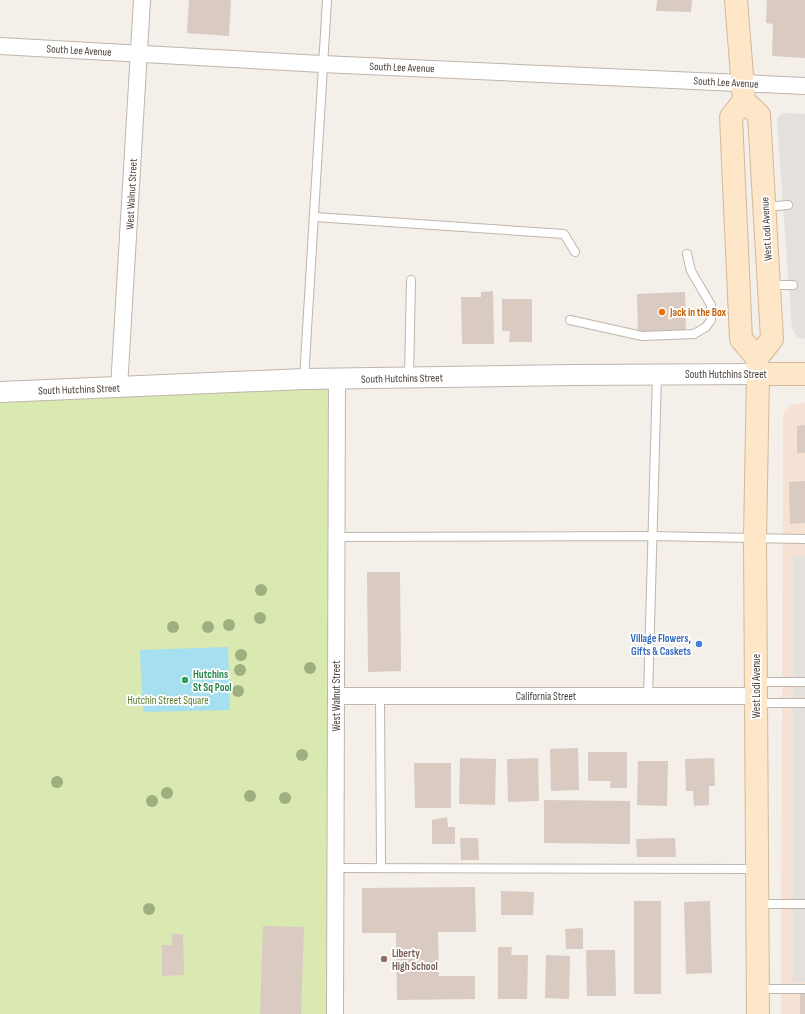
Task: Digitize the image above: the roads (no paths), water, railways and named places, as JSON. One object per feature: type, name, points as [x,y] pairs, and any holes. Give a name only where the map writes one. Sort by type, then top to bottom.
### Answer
[{"type":"main road","points":[[736,0],[744,92],[731,117],[741,324],[742,340],[758,366]]},
{"type":"main road","name":"West Lodi Avenue","points":[[744,92],[758,115],[765,207],[772,340],[758,366],[755,539],[758,1014]]},
{"type":"main road","name":"South Hutchins Street","points":[[758,366],[805,374]]},
{"type":"street","name":"West Walnut Street","points":[[119,388],[142,0]]},
{"type":"street","name":"South Lee Avenue","points":[[0,46],[322,64],[744,92],[805,86]]},
{"type":"street","name":"South Hutchins Street","points":[[0,392],[304,379],[657,375],[758,366]]},
{"type":"street","name":"West Walnut Street","points":[[335,1014],[337,379]]},
{"type":"street","name":"California Street","points":[[336,696],[648,696],[756,694]]},
{"type":"lane","points":[[304,379],[327,0]]},
{"type":"lane","points":[[765,207],[788,205]]},
{"type":"lane","points":[[315,217],[564,234],[575,252]]},
{"type":"lane","points":[[570,320],[642,336],[694,334],[706,328],[710,320],[710,305],[691,271],[687,254]]},
{"type":"lane","points":[[409,378],[411,280]]},
{"type":"lane","points":[[769,285],[793,285]]},
{"type":"lane","points":[[648,696],[657,375]]},
{"type":"lane","points":[[337,537],[652,536],[805,539]]},
{"type":"lane","points":[[756,694],[805,682]]},
{"type":"lane","points":[[756,694],[805,703]]},
{"type":"lane","points":[[380,696],[381,868]]},
{"type":"lane","points":[[336,868],[756,869]]},
{"type":"lane","points":[[757,904],[805,904]]},
{"type":"lane","points":[[758,988],[805,989]]},
{"type":"water","name":"Hutchins St Sq Pool","points":[[228,647],[230,710],[143,712],[140,650]]},
{"type":"place","name":"Jack in the Box","points":[[662,312]]},
{"type":"place","name":"Village Flowers, Gifts & Caskets","points":[[699,644]]},
{"type":"place","name":"Hutchins St Sq Pool","points":[[185,680]]},
{"type":"place","name":"Liberty High School","points":[[384,959]]},
{"type":"park label","name":"Hutchin Street Square","points":[[168,700]]}]
